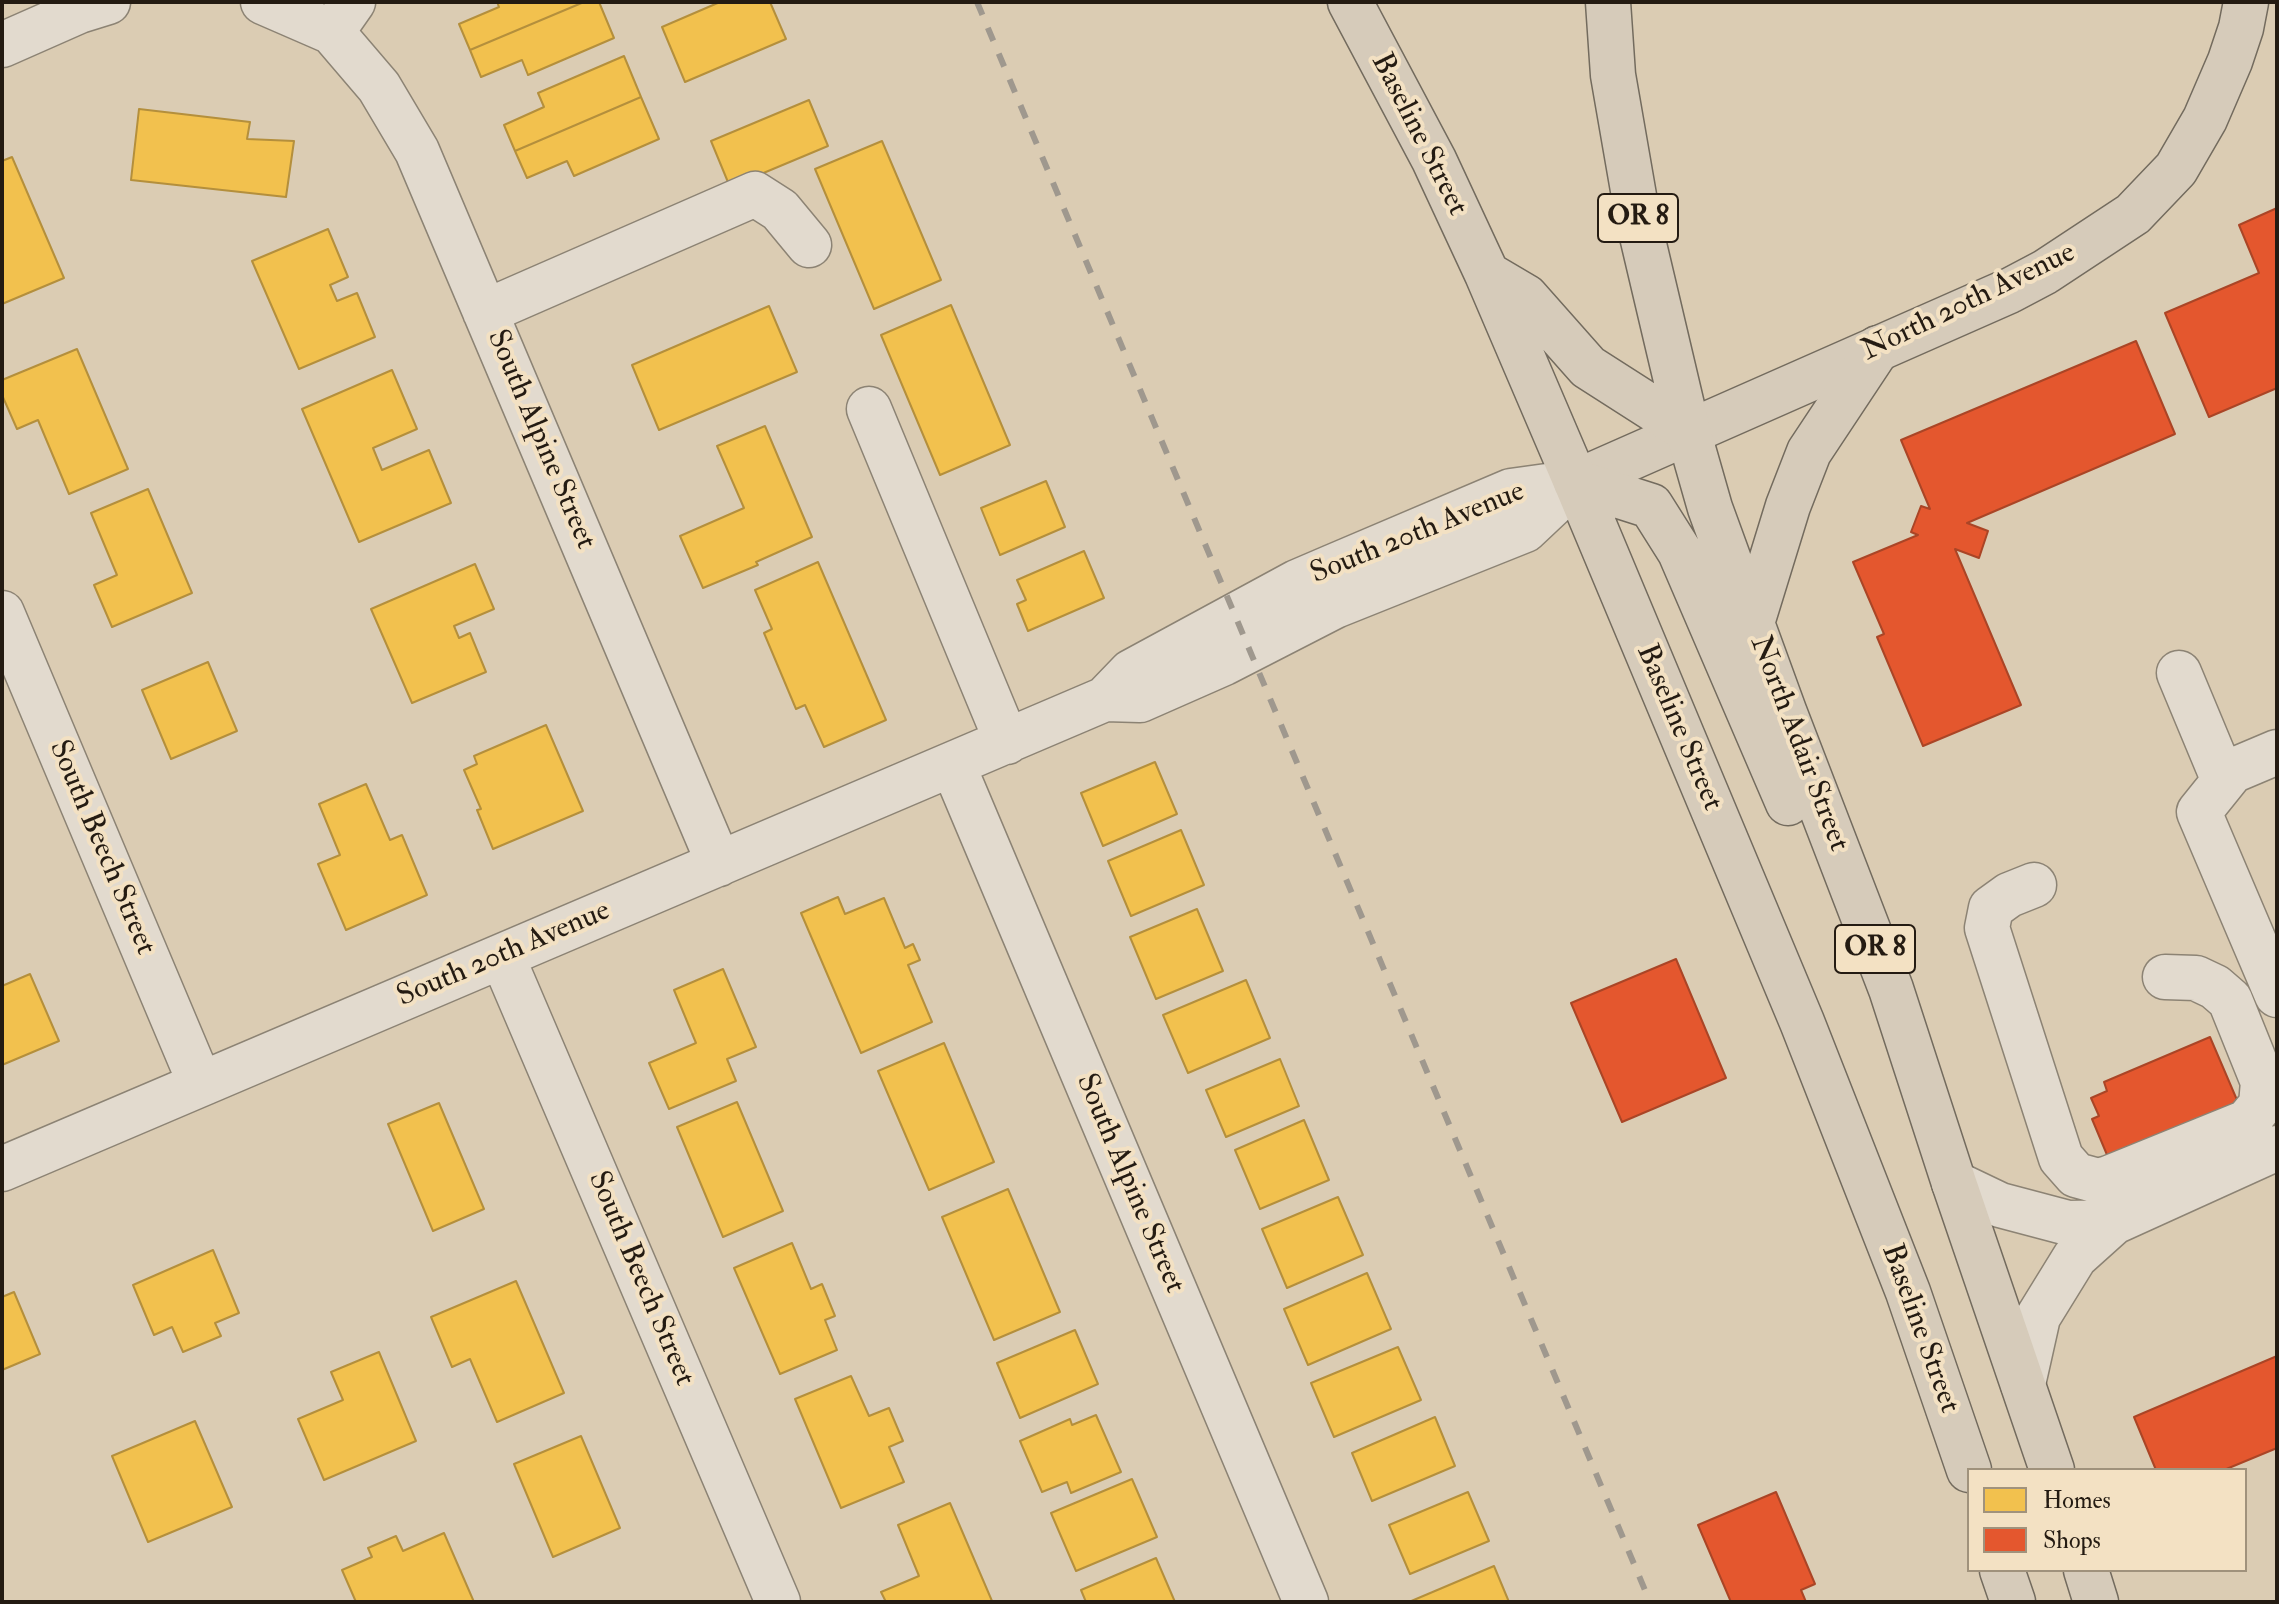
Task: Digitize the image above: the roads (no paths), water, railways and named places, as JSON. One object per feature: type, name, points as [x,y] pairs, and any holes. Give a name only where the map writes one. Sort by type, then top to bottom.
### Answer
[{"type":"main road","name":"Baseline Street","points":[[1350,2],[1434,160],[1487,274],[1576,482],[1802,1022],[1908,1292],[1968,1468]]},
{"type":"main road","name":"North Adair Street","points":[[1608,2],[1613,75],[1638,219],[1688,431],[1710,508],[1891,989],[2051,1468]]},
{"type":"main road","name":"North 20th Avenue","points":[[1576,482],[1985,302],[2045,272],[2133,214],[2176,169],[2197,133],[2219,91],[2246,2]]},
{"type":"main road","points":[[1487,274],[1526,297],[1588,367],[1688,431]]},
{"type":"main road","points":[[1752,623],[1788,506],[1809,452],[1878,348]]},
{"type":"main road","points":[[1576,482],[1651,506],[1680,552],[1834,912],[1891,989]]},
{"type":"main road","points":[[2003,1572],[2013,1602]]},
{"type":"main road","points":[[2087,1572],[2096,1602]]},
{"type":"street","points":[[263,2],[342,17]]},
{"type":"street","points":[[2,45],[87,5]]},
{"type":"street","name":"South Alpine Street","points":[[342,17],[417,151],[719,864]]},
{"type":"street","points":[[485,312],[755,194],[780,210],[809,245]]},
{"type":"street","points":[[869,409],[1007,742]]},
{"type":"street","name":"South 20th Avenue","points":[[2,1169],[1105,699],[1140,700],[1224,663],[1335,606],[1525,530],[1576,482]]},
{"type":"street","name":"South Beech Street","points":[[2,613],[200,1083]]},
{"type":"street","points":[[2179,673],[2224,781]]},
{"type":"street","points":[[2277,752],[2232,771],[2199,812],[2277,995]]},
{"type":"street","name":"South Alpine Street","points":[[953,765],[1306,1602]]},
{"type":"street","points":[[2034,885],[2009,895],[1991,908],[1987,928],[2061,1158],[2076,1175],[2098,1181],[2109,1178],[2247,1122],[2261,1105],[2263,1082],[2230,1000],[2215,987],[2196,978],[2165,977]]},
{"type":"street","name":"South Beech Street","points":[[502,956],[764,1598]]},
{"type":"street","points":[[2023,1384],[2038,1317],[2075,1257],[2114,1222],[2277,1148]]},
{"type":"street","points":[[1954,1183],[2000,1205],[2068,1223],[2114,1222]]},
{"type":"railway","points":[[977,2],[1650,1602]]}]
